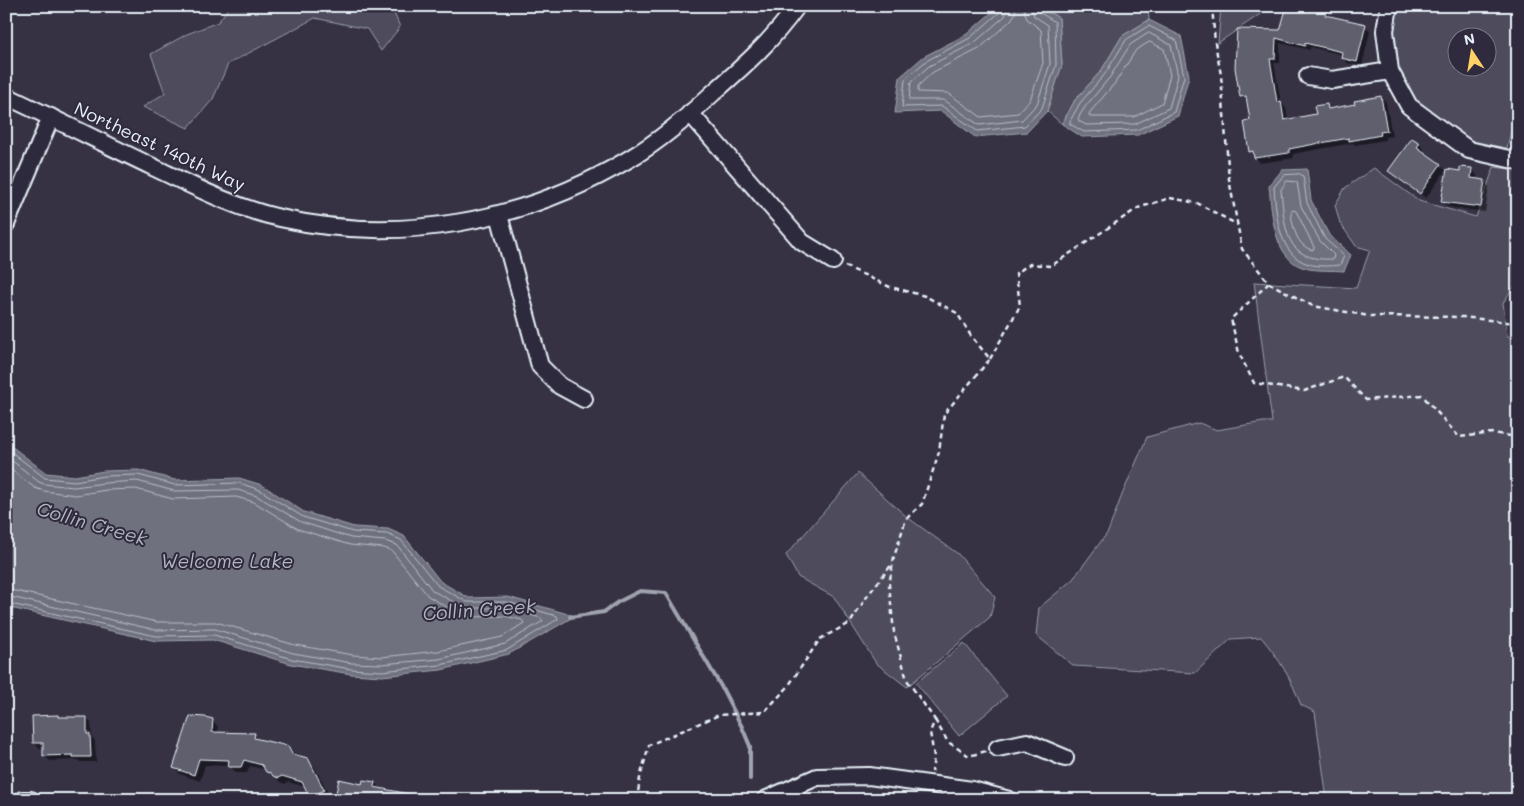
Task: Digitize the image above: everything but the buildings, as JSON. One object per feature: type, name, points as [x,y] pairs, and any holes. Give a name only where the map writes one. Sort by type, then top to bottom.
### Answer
[{"type":"street","name":"Northeast 140th Way","points":[[6,96],[206,193],[278,217],[342,227],[392,230],[441,226],[499,215],[539,202],[596,177],[630,158],[658,140],[764,48],[781,29],[797,6]]},
{"type":"street","points":[[1389,6],[1385,30],[1390,71],[1409,106],[1469,150],[1518,161]]},
{"type":"street","points":[[1308,76],[1332,80],[1390,71]]},
{"type":"street","points":[[690,113],[802,242],[833,261]]},
{"type":"street","points":[[6,224],[51,117]]},
{"type":"street","points":[[499,215],[540,366],[560,386],[584,399]]},
{"type":"street","points":[[998,748],[1027,742],[1065,758]]},
{"type":"street","points":[[765,800],[817,777],[869,776],[972,790],[1009,800]]},
{"type":"street","points":[[22,800],[32,800]]},
{"type":"path","points":[[1212,6],[1229,179],[1242,249],[1269,283],[1313,306],[1369,316],[1463,318],[1515,323],[1518,327]]},
{"type":"path","points":[[998,748],[969,756],[948,742],[907,680],[896,642],[889,585],[893,563],[906,519],[922,504],[939,452],[944,414],[990,359],[1020,306],[1016,273],[1030,264],[1051,266],[1138,208],[1170,198],[1197,203],[1238,225]]},
{"type":"path","points":[[833,261],[890,287],[925,296],[957,313],[971,336],[990,359]]},
{"type":"path","points":[[1269,283],[1232,319],[1239,353],[1254,383],[1304,391],[1344,377],[1366,400],[1422,395],[1459,438],[1493,433],[1516,436],[1518,440]]},
{"type":"path","points":[[637,800],[640,778],[649,745],[719,715],[764,712],[787,688],[820,639],[850,623],[868,595],[893,563]]},
{"type":"path","points":[[930,784],[934,757],[930,732],[935,720]]},
{"type":"shaded area","points":[[230,6],[391,6],[400,27],[381,51],[367,29],[315,18],[228,64],[213,99],[188,128],[143,107],[165,93],[151,54],[187,34],[218,22]]},
{"type":"shaded area","points":[[1039,6],[1148,6],[1149,20],[1122,36],[1101,71],[1075,100],[1062,124],[1047,111],[1062,65],[1059,18]]},
{"type":"shaded area","points":[[1221,6],[1272,6],[1218,43]]},
{"type":"shaded area","points":[[1396,6],[1518,6],[1518,101],[1507,148],[1458,138],[1412,101],[1397,67],[1393,40]]},
{"type":"shaded area","points":[[1494,167],[1518,170],[1518,285],[1512,289],[1503,303],[1507,335],[1518,344],[1518,800],[1327,800],[1315,712],[1301,705],[1284,670],[1261,637],[1231,639],[1195,673],[1074,666],[1036,635],[1039,608],[1073,579],[1108,532],[1147,437],[1199,423],[1217,430],[1272,422],[1254,282],[1356,288],[1370,250],[1356,246],[1340,223],[1335,205],[1345,188],[1374,168],[1419,201],[1476,217]]},
{"type":"shaded area","points":[[858,473],[907,517],[958,554],[995,597],[990,617],[907,687],[876,663],[834,597],[798,577],[786,555]]},
{"type":"shaded area","points":[[964,643],[1007,696],[959,736],[916,683]]},
{"type":"water","points":[[999,6],[1039,6],[1059,18],[1062,65],[1047,111],[1027,132],[975,137],[941,111],[895,113],[900,77],[923,57],[967,34]]},
{"type":"water","points":[[1149,20],[1181,36],[1189,76],[1178,116],[1138,135],[1082,137],[1062,124],[1075,100],[1101,71],[1122,36]]},
{"type":"water","points":[[1307,169],[1311,200],[1329,235],[1351,255],[1344,271],[1313,270],[1297,265],[1281,247],[1277,236],[1273,223],[1269,186],[1282,170]]},
{"type":"water","name":"Welcome Lake","points":[[6,442],[46,473],[75,476],[104,471],[138,470],[175,480],[239,478],[262,485],[304,512],[354,527],[388,529],[404,536],[441,582],[469,598],[508,597],[575,616],[509,654],[441,670],[382,676],[351,674],[291,664],[213,640],[156,641],[6,607]]},
{"type":"waterway","name":"Collin Creek","points":[[570,617],[604,612],[618,602],[640,591],[666,593],[722,688],[742,727],[750,746],[750,779]]}]
